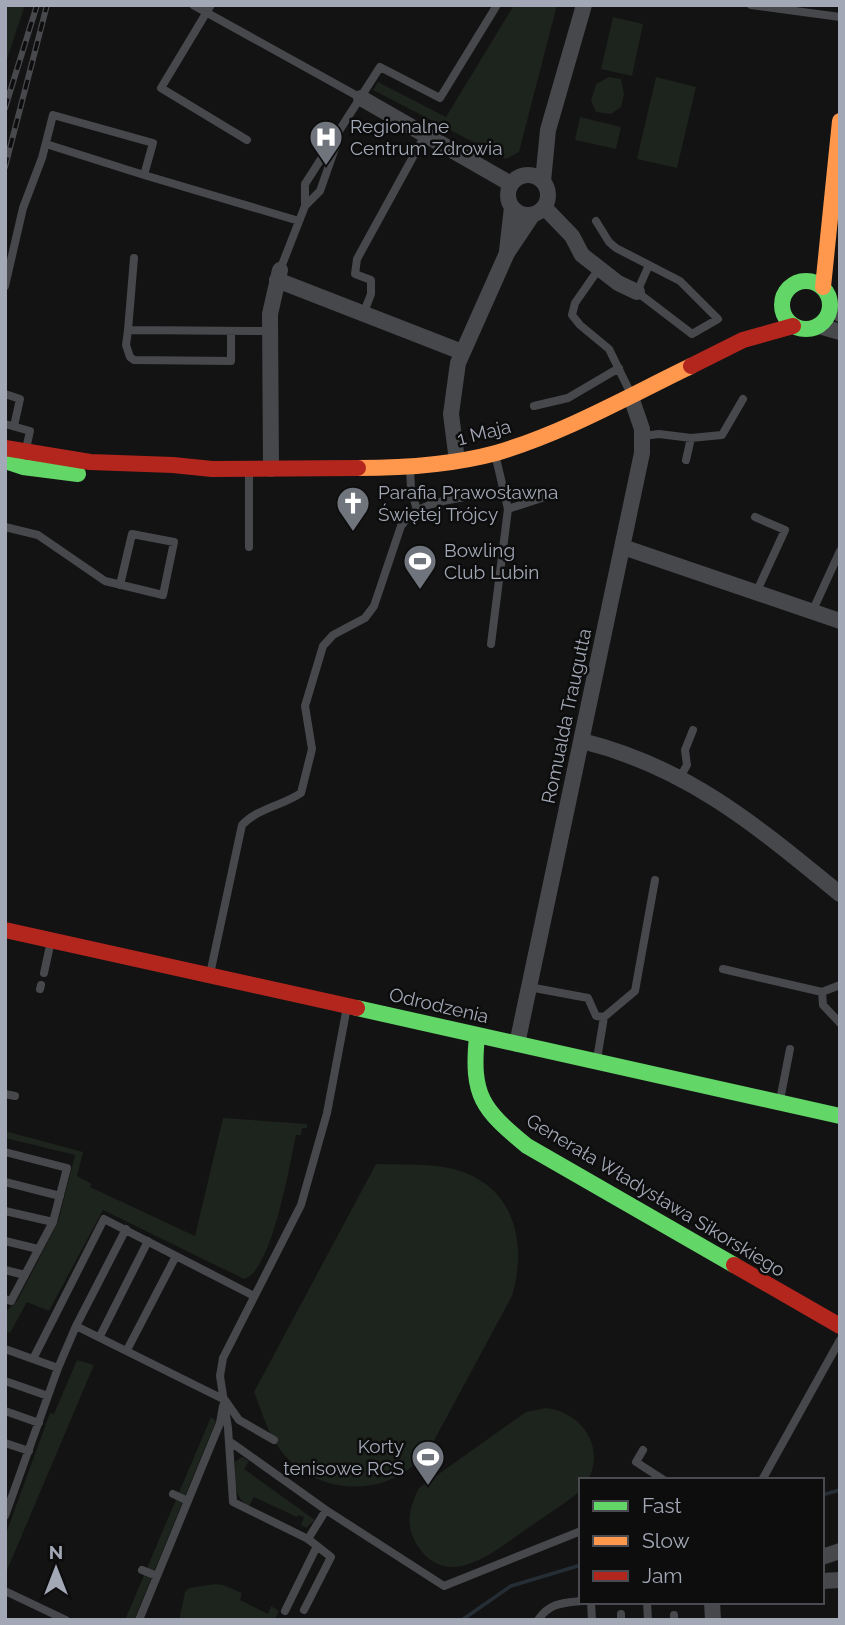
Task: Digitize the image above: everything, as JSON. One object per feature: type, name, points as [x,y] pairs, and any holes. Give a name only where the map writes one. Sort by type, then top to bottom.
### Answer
[{"type":"street","points":[[457,461],[451,414],[454,379],[462,352],[507,253],[548,197],[543,181],[548,130],[584,5]]},
{"type":"street","points":[[361,98],[425,135],[517,180],[530,175],[543,181]]},
{"type":"street","points":[[823,287],[840,121]]},
{"type":"street","points":[[507,253],[512,206],[508,195],[548,130]]},
{"type":"street","points":[[512,206],[521,214],[538,211],[572,236],[582,255],[598,270],[637,292]]},
{"type":"street","points":[[804,281],[829,237]]},
{"type":"street","points":[[271,469],[270,310],[279,275],[462,352]]},
{"type":"street","points":[[743,340],[793,326],[807,330],[820,326],[835,310],[827,292],[817,283],[804,281],[790,286],[782,299],[783,314],[793,326]]},
{"type":"street","points":[[743,340],[782,307]]},
{"type":"street","points":[[820,326],[840,332]]},
{"type":"street","name":"1 Maja","points":[[5,461],[24,459],[212,469],[271,469],[410,467],[457,461],[495,453],[569,427],[743,340]]},
{"type":"street","name":"Romualda Traugutta","points":[[517,1044],[642,453],[643,436],[631,397]]},
{"type":"street","name":"1 Maja","points":[[5,448],[24,459]]},
{"type":"street","points":[[5,477],[24,459]]},
{"type":"street","points":[[623,547],[840,621]]},
{"type":"street","points":[[582,741],[630,755],[680,777],[762,831],[840,894]]},
{"type":"street","name":"Odrodzenia","points":[[5,930],[840,1116]]},
{"type":"street","name":"Odrodzenia","points":[[5,935],[28,936]]},
{"type":"street","name":"Generała Władysława Sikorskiego","points":[[477,1035],[473,1066],[475,1083],[489,1112],[505,1129],[537,1152],[840,1326]]},
{"type":"lane","points":[[193,5],[209,9],[361,98]]},
{"type":"lane","points":[[279,275],[305,205],[305,184],[380,67],[440,98],[497,5]]},
{"type":"lane","points":[[751,5],[840,17]]},
{"type":"lane","points":[[209,9],[161,88],[247,140]]},
{"type":"lane","points":[[5,286],[23,208],[46,144],[53,115],[153,143],[144,174]]},
{"type":"lane","points":[[305,205],[320,191],[344,125]]},
{"type":"lane","points":[[364,312],[371,294],[371,280],[355,274],[357,259],[425,135]]},
{"type":"lane","points":[[46,144],[299,220]]},
{"type":"lane","points":[[596,221],[609,242],[680,281],[718,319],[692,334],[637,292],[649,265]]},
{"type":"lane","points":[[134,258],[126,345],[130,357],[142,361],[231,361],[231,331]]},
{"type":"lane","points":[[598,270],[575,303],[572,315],[580,325],[609,348],[631,397]]},
{"type":"lane","points":[[128,330],[270,331]]},
{"type":"lane","points":[[534,406],[568,398],[619,368]]},
{"type":"lane","points":[[5,394],[20,399],[9,425],[30,431],[24,459]]},
{"type":"lane","points":[[643,436],[659,434],[691,438],[722,435],[743,399]]},
{"type":"lane","points":[[686,460],[691,438]]},
{"type":"lane","points":[[491,645],[509,509],[495,453]]},
{"type":"lane","points":[[410,467],[411,489],[417,510]]},
{"type":"lane","points":[[249,547],[250,469]]},
{"type":"lane","points":[[210,976],[242,825],[251,816],[293,799],[301,793],[312,749],[305,706],[323,646],[333,635],[365,618],[374,606],[401,526],[409,515],[417,510],[478,495]]},
{"type":"lane","points":[[509,509],[551,495]]},
{"type":"lane","points":[[755,517],[786,530],[756,593]]},
{"type":"lane","points":[[5,527],[38,535],[105,581],[120,585],[163,595],[174,542],[132,534],[120,585]]},
{"type":"lane","points":[[811,612],[840,551]]},
{"type":"lane","points":[[680,777],[687,765],[685,750],[693,730]]},
{"type":"lane","points":[[597,1062],[604,1017],[635,990],[655,880]]},
{"type":"lane","points":[[44,973],[51,941]]},
{"type":"lane","points":[[723,969],[822,992],[840,985]]},
{"type":"lane","points":[[529,987],[588,998],[596,1016],[604,1017]]},
{"type":"lane","points":[[822,992],[823,1004],[840,1023]]},
{"type":"lane","points":[[304,1610],[331,1557],[308,1539],[233,1502],[225,1400],[220,1376],[223,1358],[297,1217],[327,1112],[347,1007]]},
{"type":"lane","points":[[779,1102],[790,1049]]},
{"type":"lane","points":[[5,1152],[67,1168],[52,1222],[11,1301],[5,1299]]},
{"type":"lane","points":[[5,1182],[60,1196]]},
{"type":"lane","points":[[5,1211],[52,1222]]},
{"type":"lane","points":[[33,1359],[104,1219],[254,1296]]},
{"type":"lane","points":[[5,1516],[58,1368],[76,1326],[126,1229]]},
{"type":"lane","points":[[5,1241],[38,1249]]},
{"type":"lane","points":[[100,1336],[148,1241]]},
{"type":"lane","points":[[127,1350],[176,1256]]},
{"type":"lane","points":[[5,1270],[25,1275]]},
{"type":"lane","points":[[76,1326],[225,1400],[239,1420],[274,1440]]},
{"type":"lane","points":[[763,1478],[840,1340]]},
{"type":"lane","points":[[5,1349],[58,1368]]},
{"type":"lane","points":[[5,1381],[48,1396]]},
{"type":"lane","points":[[139,1620],[220,1423],[225,1400]]},
{"type":"lane","points":[[5,1411],[39,1423]]},
{"type":"lane","points":[[229,1441],[326,1510],[444,1586],[579,1532]]},
{"type":"lane","points":[[5,1443],[29,1451]]},
{"type":"lane","points":[[643,1450],[636,1462],[661,1478]]},
{"type":"lane","points":[[173,1494],[188,1501]]},
{"type":"lane","points":[[308,1539],[326,1510]]},
{"type":"lane","points":[[285,1611],[317,1546]]},
{"type":"lane","points":[[142,1570],[157,1576]]},
{"type":"lane","points":[[5,1591],[66,1620]]},
{"type":"lane","points":[[538,1620],[555,1604],[579,1601]]},
{"type":"shaded area","points":[[5,5],[25,5],[5,65]]},
{"type":"shaded area","points":[[514,5],[557,5],[519,152],[506,159],[373,90],[378,82],[446,117]]},
{"type":"shaded area","points":[[613,17],[643,24],[632,76],[601,69]]},
{"type":"shaded area","points":[[609,77],[621,79],[624,94],[621,107],[611,114],[596,112],[591,101],[596,84]]},
{"type":"shaded area","points":[[656,77],[696,87],[677,168],[637,159]]},
{"type":"shaded area","points":[[580,117],[621,127],[616,149],[575,140]]},
{"type":"shaded area","points":[[223,1118],[307,1124],[307,1128],[302,1128],[301,1135],[296,1135],[271,1238],[254,1272],[244,1279],[103,1210],[49,1311],[27,1302],[10,1333],[5,1331],[6,1313],[17,1301],[58,1222],[75,1155],[5,1138],[5,1131],[83,1152],[77,1176],[92,1184],[90,1187],[195,1236]]},
{"type":"shaded area","points":[[376,1164],[453,1169],[474,1177],[490,1188],[503,1202],[511,1218],[518,1255],[517,1276],[512,1296],[430,1448],[402,1474],[387,1481],[354,1487],[321,1481],[293,1464],[272,1437],[254,1392]]},
{"type":"shaded area","points":[[77,1360],[94,1365],[5,1575],[5,1536],[50,1413],[54,1414]]},
{"type":"shaded area","points":[[546,1408],[570,1416],[579,1424],[592,1443],[593,1467],[589,1478],[579,1478],[579,1492],[487,1556],[458,1567],[443,1566],[429,1559],[413,1538],[410,1524],[411,1509],[419,1488],[526,1412]]},
{"type":"shaded area","points":[[211,1417],[216,1421],[134,1620],[125,1620]]},
{"type":"shaded area","points":[[242,1457],[249,1461],[244,1469],[315,1520],[306,1528],[301,1525],[304,1517],[297,1517],[254,1497],[249,1506],[244,1502],[237,1493],[235,1481],[235,1462]]},
{"type":"shaded area","points":[[215,1584],[242,1593],[240,1600],[268,1614],[271,1606],[279,1611],[275,1620],[179,1620],[185,1592],[189,1588]]},
{"type":"waterway","points":[[824,1494],[840,1490]]},
{"type":"waterway","points":[[462,1620],[511,1586],[579,1566]]},
{"type":"railway","points":[[5,108],[37,5]]},
{"type":"railway","points":[[5,167],[47,5]]},
{"type":"traffic: fast","points":[[806,281],[815,282],[823,288],[829,296],[830,305],[829,314],[823,322],[815,328],[806,329],[797,328],[789,322],[783,314],[782,305],[783,296],[789,288],[797,282],[806,281]]},
{"type":"traffic: fast","points":[[5,461],[23,467],[78,474]]},
{"type":"traffic: fast","points":[[357,1008],[840,1116]]},
{"type":"traffic: fast","points":[[477,1036],[478,1087],[483,1100],[499,1122],[527,1146],[734,1265]]},
{"type":"traffic: slow","points":[[823,287],[840,121]]},
{"type":"traffic: slow","points":[[358,468],[428,465],[496,453],[571,425],[691,366]]},
{"type":"traffic: jam","points":[[691,366],[743,340],[793,326]]},
{"type":"traffic: jam","points":[[5,448],[90,462],[212,469],[358,468]]},
{"type":"traffic: jam","points":[[5,930],[357,1008]]},
{"type":"traffic: jam","points":[[734,1265],[840,1326]]},
{"type":"place","name":"Regionalne Centrum Zdrowia","points":[[326,167]]},
{"type":"place","name":"Parafia Prawosławna Świętej Trójcy","points":[[353,533]]},
{"type":"place","name":"Bowling Club Lubin","points":[[420,591]]},
{"type":"place","name":"Korty tenisowe RCS","points":[[428,1487]]}]
